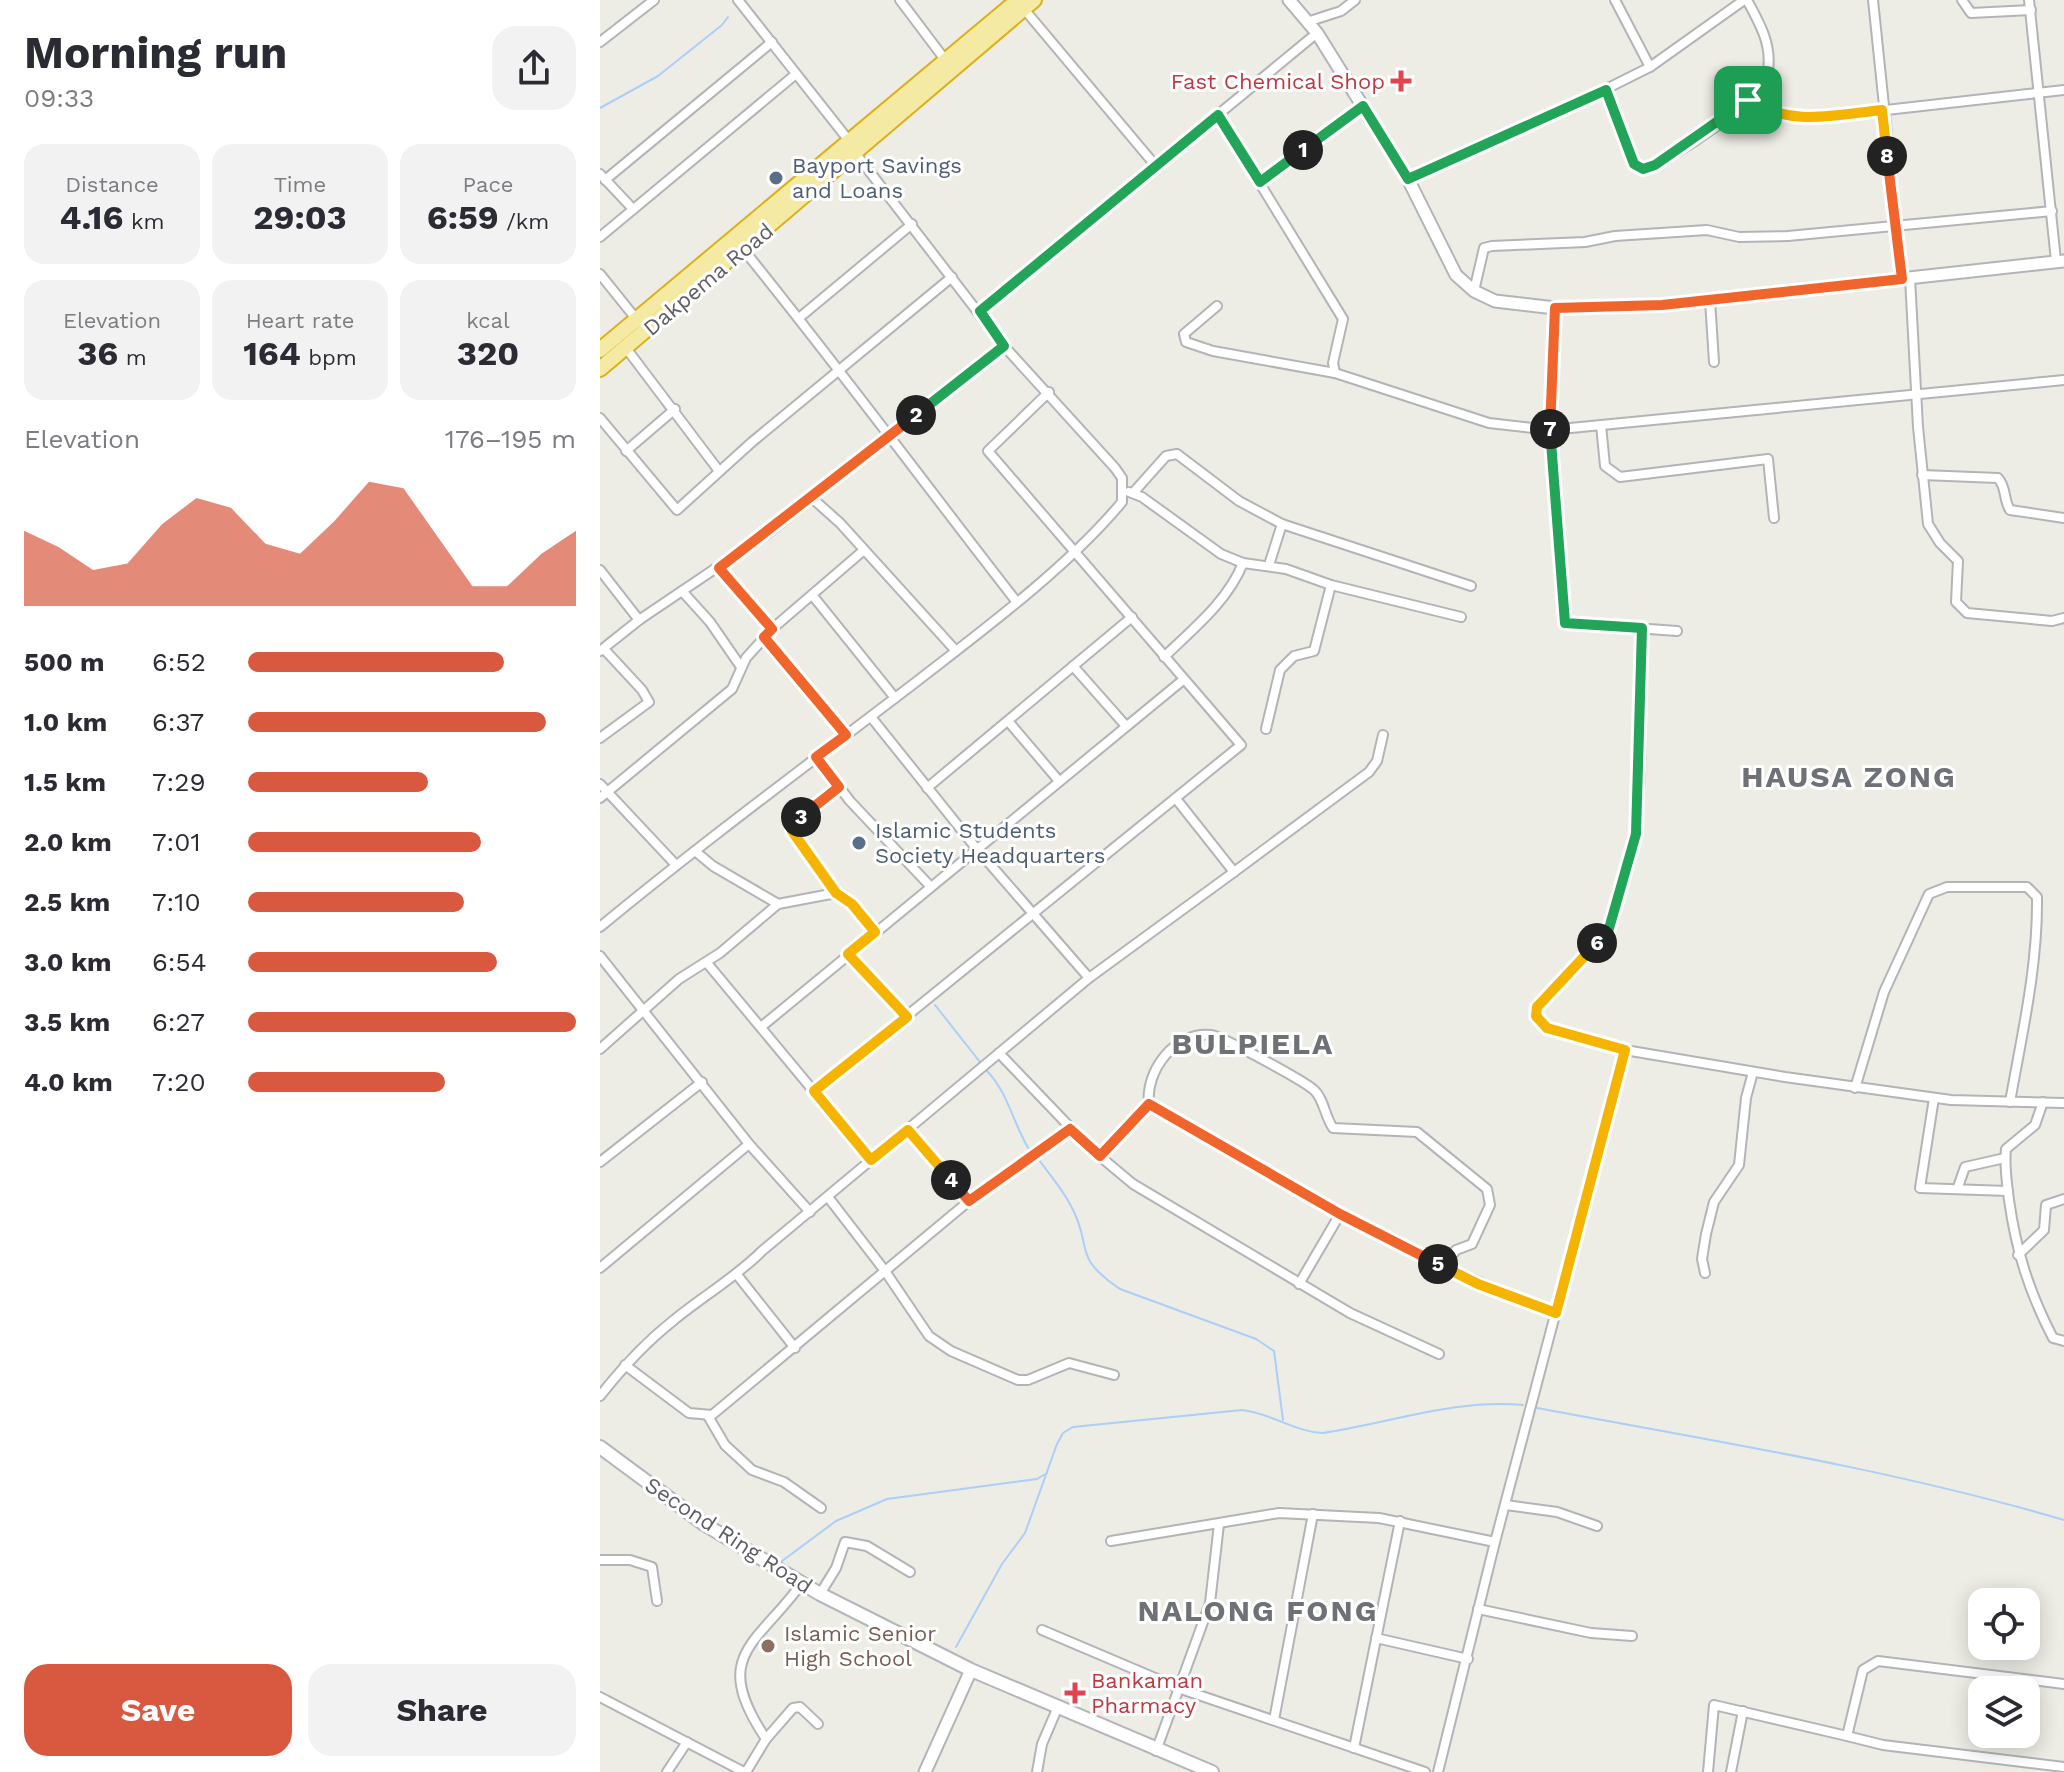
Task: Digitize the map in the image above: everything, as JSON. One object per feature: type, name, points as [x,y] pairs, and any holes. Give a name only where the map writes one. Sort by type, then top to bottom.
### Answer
[{"type":"highway","name":"Dakpema Road","points":[[600,369],[743,249],[946,61],[1025,3]]},
{"type":"highway","name":"Dakpema Road","points":[[600,350],[853,148],[1025,3]]},
{"type":"main road","name":"Second Ring Road","points":[[600,1447],[704,1524],[820,1594],[971,1670],[1156,1751],[1212,1772]]},
{"type":"street","points":[[600,42],[654,0]]},
{"type":"street","points":[[738,0],[1004,346],[1115,468],[1129,492],[1221,554],[1243,563],[1269,565],[1331,585],[1461,617]]},
{"type":"street","points":[[900,0],[946,61]]},
{"type":"street","points":[[1289,0],[1317,33],[1408,179],[1456,275],[1474,291],[1511,305],[1555,308],[1710,300],[2060,261],[2029,0]]},
{"type":"street","points":[[1307,22],[1341,11],[1355,0]]},
{"type":"street","points":[[1615,0],[1650,67]]},
{"type":"street","points":[[1408,179],[1650,67],[1746,0],[1763,29],[1768,67],[1764,82],[1748,100],[1655,165],[1643,169],[1634,164],[1606,90]]},
{"type":"street","points":[[1873,0],[1895,224],[1906,279],[1922,475],[1932,534],[1958,561],[1956,602],[1959,608],[1978,614],[2052,621],[2064,618]]},
{"type":"street","points":[[1962,0],[1971,13],[2031,10]]},
{"type":"street","points":[[1025,3],[1155,165]]},
{"type":"street","points":[[980,311],[1317,33]]},
{"type":"street","points":[[633,209],[603,177],[772,42]]},
{"type":"street","points":[[600,237],[796,74]]},
{"type":"street","points":[[1748,100],[1777,115],[1795,118],[2064,90]]},
{"type":"street","points":[[1260,182],[1363,106]]},
{"type":"street","points":[[1218,115],[1343,319],[1333,363],[1335,373]]},
{"type":"street","points":[[1474,291],[1484,248],[1492,246],[1585,242],[1615,236],[1707,230],[1739,237],[1788,236],[2052,211]]},
{"type":"street","points":[[799,318],[912,224]]},
{"type":"street","points":[[743,249],[840,369],[889,438],[1016,601]]},
{"type":"street","points":[[600,274],[637,320]]},
{"type":"street","points":[[600,418],[675,509],[952,277]]},
{"type":"street","points":[[1710,300],[1714,362]]},
{"type":"street","points":[[1217,306],[1184,334],[1186,342],[1213,351],[1335,373],[1489,423],[1550,430],[2064,380]]},
{"type":"street","points":[[1555,308],[1550,430],[1565,623],[1677,631]]},
{"type":"street","points":[[600,738],[649,702],[642,690],[602,650],[639,620],[719,568],[812,498],[1004,346]]},
{"type":"street","points":[[626,348],[719,471]]},
{"type":"street","points":[[814,1091],[1177,800],[1241,745],[988,451],[1049,392]]},
{"type":"street","points":[[626,451],[675,409]]},
{"type":"street","points":[[1601,425],[1605,466],[1620,477],[1768,459],[1774,518]]},
{"type":"street","points":[[600,927],[676,865],[956,651],[1073,550],[1166,456],[1177,454],[1239,501],[1282,524],[1471,586]]},
{"type":"street","points":[[1922,475],[1998,478],[2004,485],[2005,503],[2010,510],[2064,518]]},
{"type":"street","points":[[812,498],[956,651]]},
{"type":"street","points":[[1269,565],[1282,524]]},
{"type":"street","points":[[676,865],[602,791],[734,686],[741,667],[764,637],[864,550]]},
{"type":"street","points":[[1164,657],[1214,608],[1232,585],[1243,563]]},
{"type":"street","points":[[719,568],[772,629]]},
{"type":"street","points":[[600,570],[639,620]]},
{"type":"street","points":[[1266,729],[1280,670],[1294,656],[1314,651],[1331,585]]},
{"type":"street","points":[[682,591],[741,667]]},
{"type":"street","points":[[813,596],[895,698]]},
{"type":"street","points":[[927,788],[1132,617]]},
{"type":"street","points":[[1642,628],[1640,777],[1636,834],[1628,867],[1608,932],[1537,1007],[1536,1016],[1547,1028],[1625,1050],[1753,1072],[1934,1098],[2064,1103]]},
{"type":"street","points":[[764,637],[846,735]]},
{"type":"street","points":[[1073,666],[1126,726]]},
{"type":"street","points":[[761,1027],[1183,680]]},
{"type":"street","points":[[871,717],[976,848],[1089,978]]},
{"type":"street","points":[[1008,721],[1059,781]]},
{"type":"street","points":[[600,1396],[625,1365],[671,1321],[738,1276],[1089,978],[1369,772],[1377,761],[1383,735]]},
{"type":"street","points":[[816,757],[839,787],[930,886]]},
{"type":"street","points":[[839,787],[791,829],[836,893],[852,904],[875,932]]},
{"type":"street","points":[[1177,800],[1234,872]]},
{"type":"street","points":[[695,851],[713,866],[778,904]]},
{"type":"street","points":[[1855,1088],[1884,992],[1929,894],[1947,887],[2027,887],[2037,897],[2036,933],[2028,1009],[2010,1102]]},
{"type":"street","points":[[600,1049],[679,979],[707,963],[778,904],[836,893]]},
{"type":"street","points":[[848,954],[907,1017]]},
{"type":"street","points":[[600,956],[749,1144],[810,1212]]},
{"type":"street","points":[[707,963],[871,1160]]},
{"type":"street","points":[[1100,1156],[1149,1104],[1148,1090],[1161,1060],[1189,1037],[1215,1035],[1313,1089],[1333,1128],[1417,1132],[1487,1189],[1490,1196],[1472,1244],[1456,1250],[1444,1266]]},
{"type":"street","points":[[1438,1772],[1495,1542],[1625,1050]]},
{"type":"street","points":[[999,1053],[1070,1129],[1133,1184],[1350,1313],[1439,1354]]},
{"type":"street","points":[[1705,1273],[1702,1259],[1706,1234],[1714,1202],[1739,1165],[1746,1098],[1753,1072]]},
{"type":"street","points":[[600,1162],[702,1082]]},
{"type":"street","points":[[1934,1098],[1920,1188],[2008,1191]]},
{"type":"street","points":[[2043,1102],[2039,1119],[2012,1142],[2005,1158],[2018,1255],[2053,1338],[2064,1341]]},
{"type":"street","points":[[1149,1104],[1340,1214],[1478,1284],[1556,1313]]},
{"type":"street","points":[[625,1365],[689,1413],[708,1416],[737,1398],[969,1201],[1070,1129]]},
{"type":"street","points":[[908,1130],[969,1201]]},
{"type":"street","points":[[600,1268],[749,1144]]},
{"type":"street","points":[[1958,1187],[1965,1167],[2005,1158]]},
{"type":"street","points":[[828,1197],[885,1271],[929,1336],[951,1351],[1018,1380],[1028,1380],[1069,1363],[1114,1375]]},
{"type":"street","points":[[2018,1255],[2044,1230],[2046,1205],[2064,1199]]},
{"type":"street","points":[[1299,1284],[1340,1214]]},
{"type":"street","points":[[738,1276],[795,1348]]},
{"type":"street","points":[[708,1416],[725,1445],[752,1470],[784,1482],[821,1508]]},
{"type":"street","points":[[1506,1505],[1557,1512],[1597,1526]]},
{"type":"street","points":[[1111,1541],[1279,1513],[1400,1521],[1495,1542]]},
{"type":"street","points":[[1274,1720],[1313,1514]]},
{"type":"street","points":[[1354,1748],[1400,1521]]},
{"type":"street","points":[[1156,1751],[1210,1603],[1219,1524]]},
{"type":"street","points":[[820,1594],[836,1568],[845,1542],[867,1546],[910,1572]]},
{"type":"street","points":[[600,1560],[630,1560],[652,1567],[657,1601]]},
{"type":"street","points":[[766,1739],[747,1704],[739,1671],[752,1637],[786,1605],[802,1583]]},
{"type":"street","points":[[1478,1609],[1591,1633],[1632,1636]]},
{"type":"street","points":[[1042,1630],[1181,1689],[1425,1772]]},
{"type":"street","points":[[1376,1638],[1468,1659]]},
{"type":"street","points":[[1847,1736],[1863,1670],[1878,1661],[2064,1684]]},
{"type":"street","points":[[925,1772],[971,1670]]},
{"type":"street","points":[[600,1697],[745,1772],[766,1739],[793,1708],[800,1707],[818,1724]]},
{"type":"street","points":[[1708,1772],[1714,1705],[1883,1745],[2064,1767]]},
{"type":"street","points":[[1037,1772],[1042,1744],[1057,1709]]},
{"type":"street","points":[[1731,1772],[1734,1741],[1743,1711]]},
{"type":"street","points":[[667,1772],[687,1742]]},
{"type":"waterway","points":[[600,108],[658,76],[728,17]]},
{"type":"waterway","points":[[935,1005],[980,1062]]},
{"type":"waterway","points":[[987,1071],[1001,1089],[1030,1151]]},
{"type":"waterway","points":[[1039,1160],[1068,1200],[1078,1220],[1089,1259],[1104,1277],[1120,1289],[1256,1339],[1274,1351],[1283,1420]]},
{"type":"waterway","points":[[956,1647],[1002,1564],[1025,1533],[1057,1444],[1063,1433],[1073,1427],[1242,1410],[1323,1433],[1472,1405],[1523,1405]]},
{"type":"waterway","points":[[1537,1408],[1868,1471],[2064,1520]]},
{"type":"waterway","points":[[782,1561],[836,1521],[887,1499],[1037,1479],[1047,1473]]},
{"type":"place","name":"Fast Chemical Shop","points":[[1401,81]]},
{"type":"place","name":"Bayport Savings and Loans","points":[[776,178]]},
{"type":"place","name":"Islamic Students Society Headquarters","points":[[859,843]]},
{"type":"place","name":"Islamic Senior High School","points":[[768,1646]]},
{"type":"place","name":"Bankaman Pharmacy","points":[[1075,1693]]},
{"type":"district","name":"HAUSA ZONG","points":[[1849,777]]},
{"type":"district","name":"BULPIELA","points":[[1253,1044]]},
{"type":"district","name":"NALONG FONG","points":[[1258,1611]]},
{"type":"route","points":[[1606,90],[1634,164],[1643,169],[1655,165],[1748,100],[1777,115],[1795,118],[1882,110],[1902,279],[1662,305],[1555,308],[1550,430],[1565,623],[1642,628],[1640,777],[1636,834],[1628,867],[1608,932],[1537,1007],[1536,1016],[1547,1028],[1625,1050],[1556,1313],[1478,1284],[1340,1214],[1149,1104],[1100,1156],[1070,1129],[969,1201],[908,1130],[871,1160],[814,1091],[907,1017],[848,954],[875,932],[852,904],[836,893],[791,829],[793,824],[839,787],[816,757],[846,735],[806,691],[764,637],[772,629],[719,568],[768,533],[1004,346],[980,311],[1218,115],[1260,182],[1363,106],[1408,179],[1606,90]]}]
